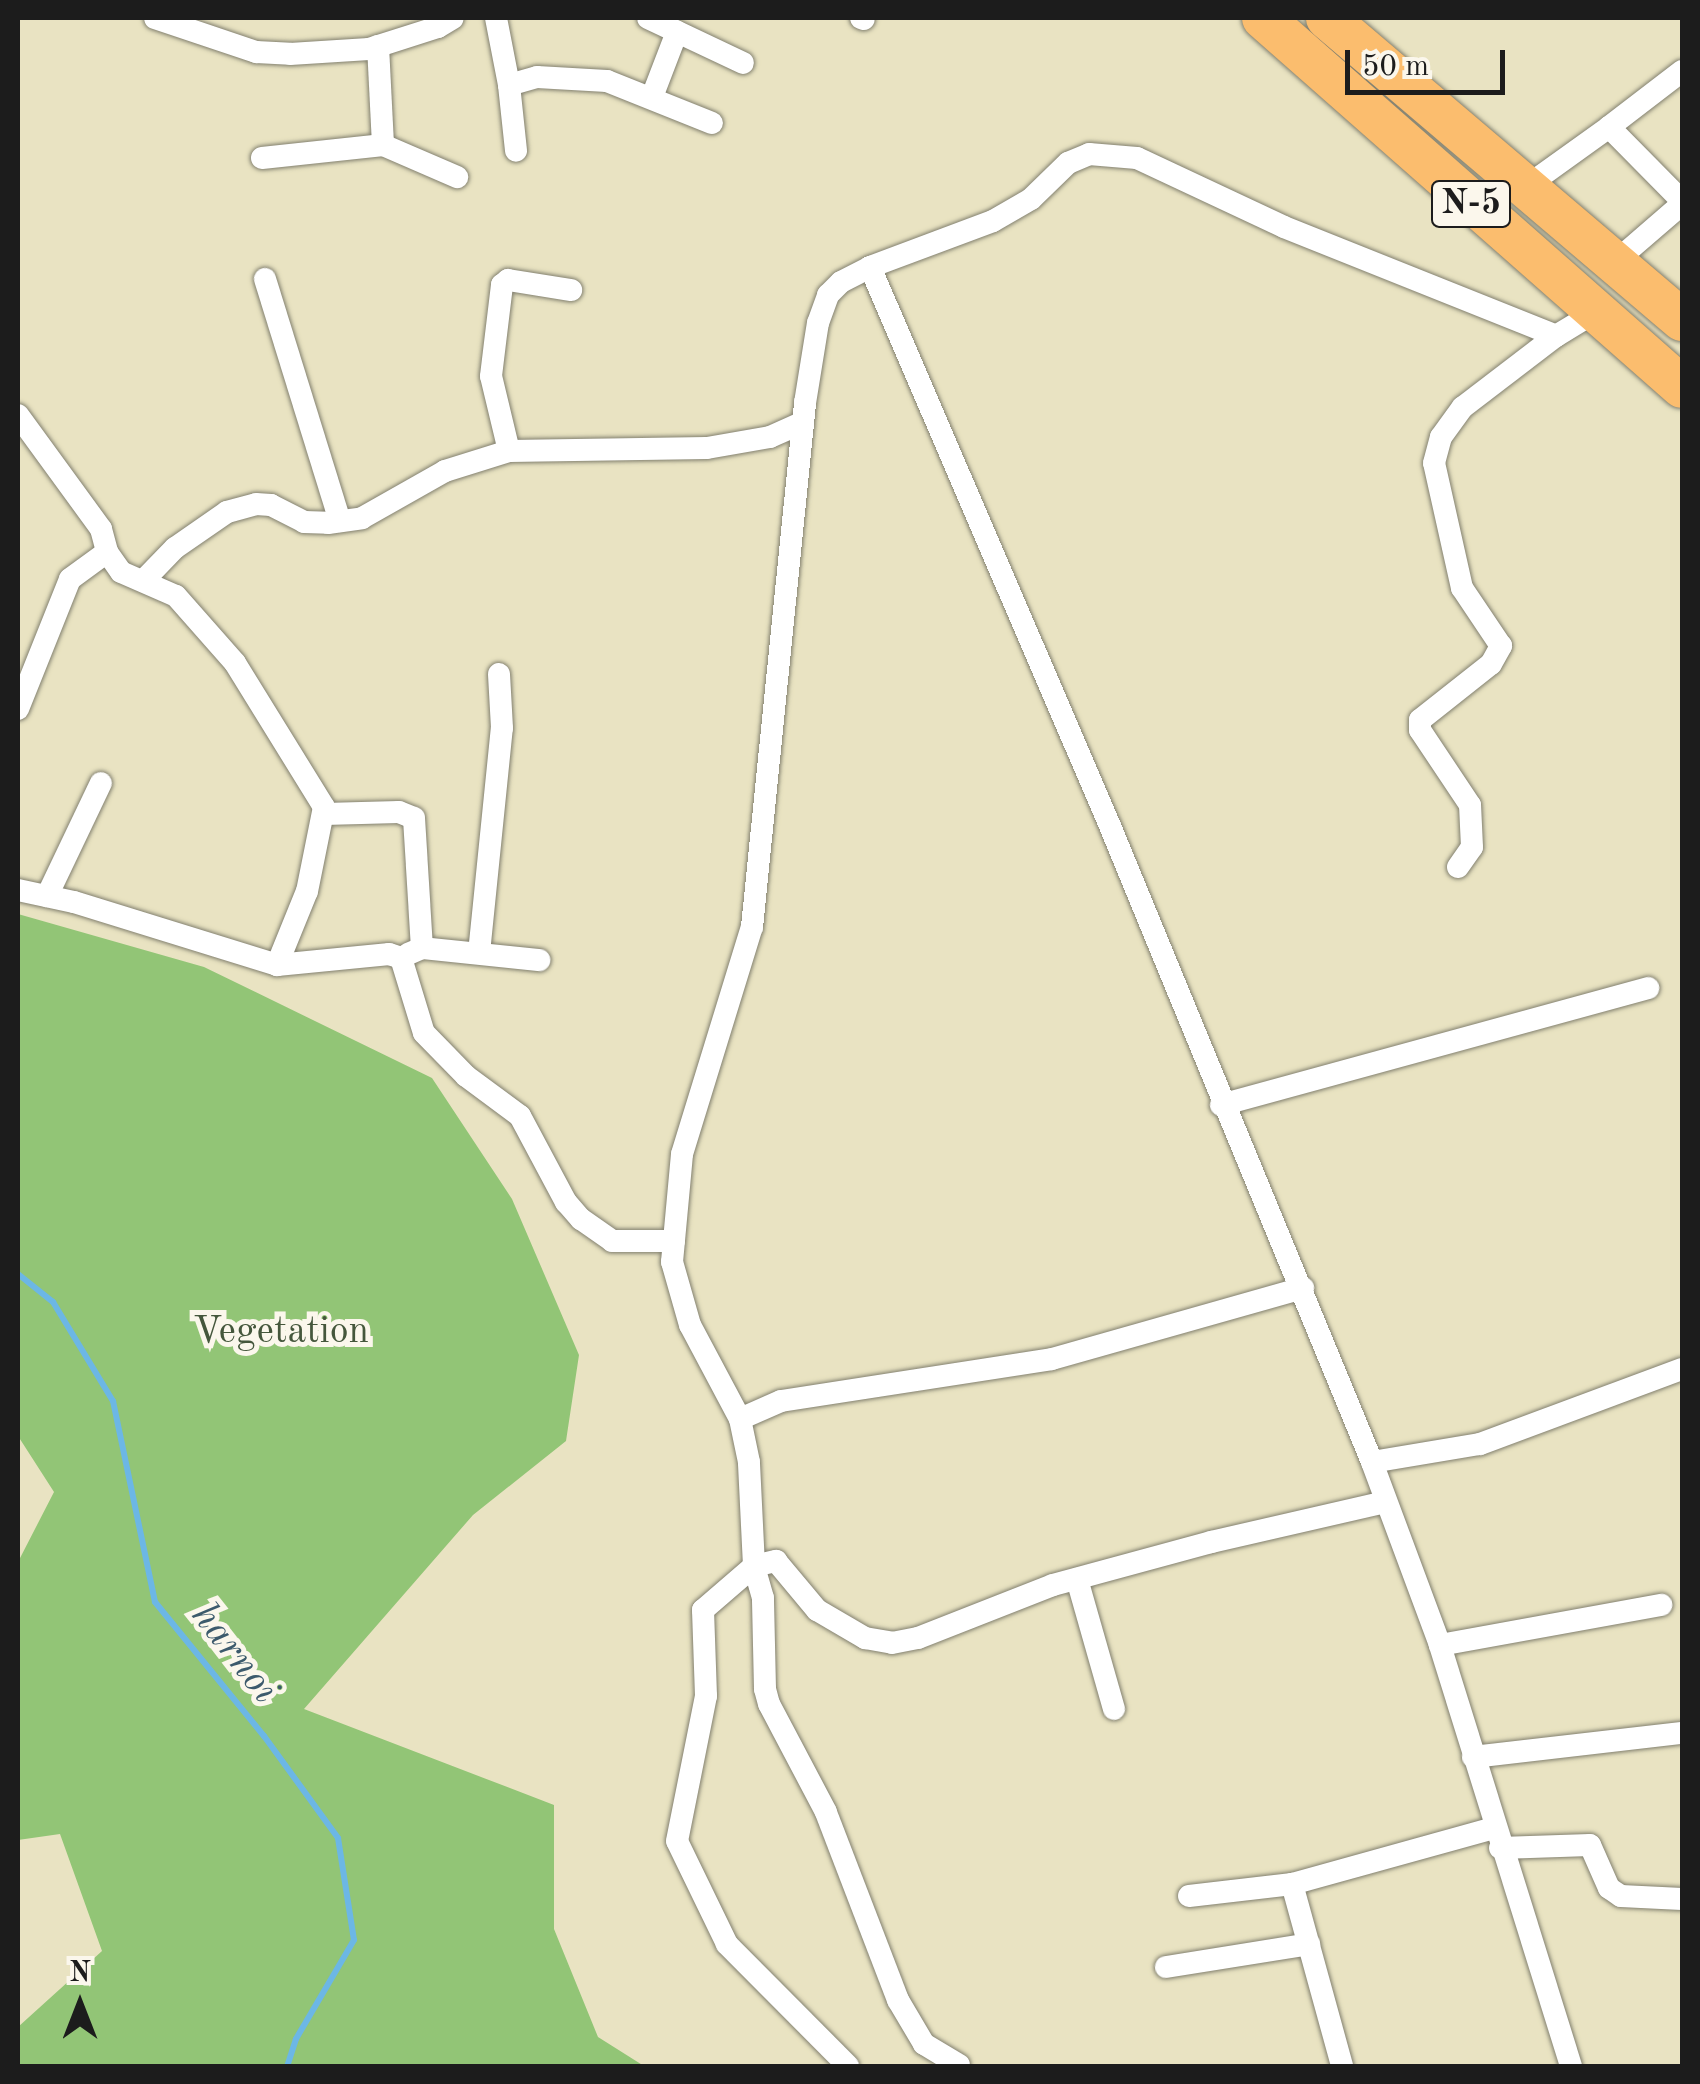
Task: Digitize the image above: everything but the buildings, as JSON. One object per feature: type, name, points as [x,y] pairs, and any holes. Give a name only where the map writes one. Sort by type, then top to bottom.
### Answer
[{"type":"highway","name":"N-5","points":[[1262,18],[1682,387]]},
{"type":"highway","name":"N-5","points":[[1327,18],[1682,320]]},
{"type":"street","points":[[155,18],[227,28],[256,52],[290,54],[378,46],[411,25],[453,18]]},
{"type":"street","points":[[496,18],[510,84],[516,151]]},
{"type":"street","points":[[648,18],[743,63]]},
{"type":"street","points":[[652,97],[676,32]]},
{"type":"street","points":[[378,46],[382,144]]},
{"type":"street","points":[[1527,186],[1682,71]]},
{"type":"street","points":[[510,84],[537,77],[581,76],[652,97],[712,123]]},
{"type":"street","points":[[1609,127],[1682,202],[1616,261]]},
{"type":"street","points":[[262,158],[382,144],[457,177]]},
{"type":"street","points":[[959,2066],[924,2044],[898,2000],[826,1812],[769,1704],[763,1598],[754,1566],[750,1462],[740,1419],[690,1325],[672,1262],[682,1154],[752,927],[803,422],[818,323],[828,296],[841,282],[870,267],[993,221],[1030,198],[1078,158],[1113,154],[1137,158],[1284,227],[1556,336]]},
{"type":"street","points":[[870,267],[1110,826],[1221,1104],[1303,1288],[1372,1462],[1440,1645],[1571,2066]]},
{"type":"street","points":[[265,279],[340,522]]},
{"type":"street","points":[[509,451],[491,376],[502,285],[508,280],[571,290]]},
{"type":"street","points":[[1458,868],[1472,847],[1470,805],[1420,730],[1420,720],[1491,664],[1501,646],[1462,588],[1434,464],[1442,437],[1463,407],[1556,336],[1594,313]]},
{"type":"street","points":[[18,415],[101,529],[120,572],[176,596],[235,662],[309,777],[324,814],[306,891],[277,965]]},
{"type":"street","points":[[143,582],[175,548],[227,512],[271,504],[304,522],[340,522],[362,518],[445,471],[509,451],[707,448],[770,437],[803,422]]},
{"type":"street","points":[[18,709],[70,579],[90,561],[108,552]]},
{"type":"street","points":[[479,953],[502,728],[499,674]]},
{"type":"street","points":[[46,896],[101,784]]},
{"type":"street","points":[[324,814],[399,812],[414,818],[411,953],[424,1033],[466,1076],[520,1116],[566,1202],[581,1219],[612,1241],[674,1241]]},
{"type":"street","points":[[18,890],[277,965],[411,953],[479,953],[539,960]]},
{"type":"street","points":[[1221,1104],[1648,988]]},
{"type":"street","points":[[740,1419],[781,1401],[1052,1359],[1303,1288]]},
{"type":"street","points":[[1372,1462],[1480,1444],[1682,1368]]},
{"type":"street","points":[[848,2066],[727,1944],[678,1841],[706,1696],[702,1610],[754,1566],[776,1561],[818,1610],[865,1638],[892,1642],[918,1638],[1078,1578],[1386,1502]]},
{"type":"street","points":[[1078,1578],[1114,1709]]},
{"type":"street","points":[[1440,1645],[1660,1605]]},
{"type":"street","points":[[1473,1757],[1682,1732]]},
{"type":"street","points":[[1189,1896],[1292,1884],[1497,1838],[1590,1844],[1609,1888],[1620,1896],[1682,1899]]},
{"type":"street","points":[[1292,1884],[1342,2066]]},
{"type":"street","points":[[1166,1967],[1309,1944]]},
{"type":"green space","name":"Vegetation","points":[[18,914],[204,967],[432,1078],[512,1199],[579,1355],[566,1441],[473,1515],[304,1709],[554,1805],[554,1929],[598,2037],[644,2066],[18,2066],[18,2027],[102,1951],[60,1834],[18,1840],[18,1562],[54,1492],[18,1436]]},
{"type":"waterway","name":"harnoi","points":[[18,1274],[53,1302],[113,1401],[155,1602],[264,1736],[338,1838],[354,1940],[296,2039],[287,2066]]}]
